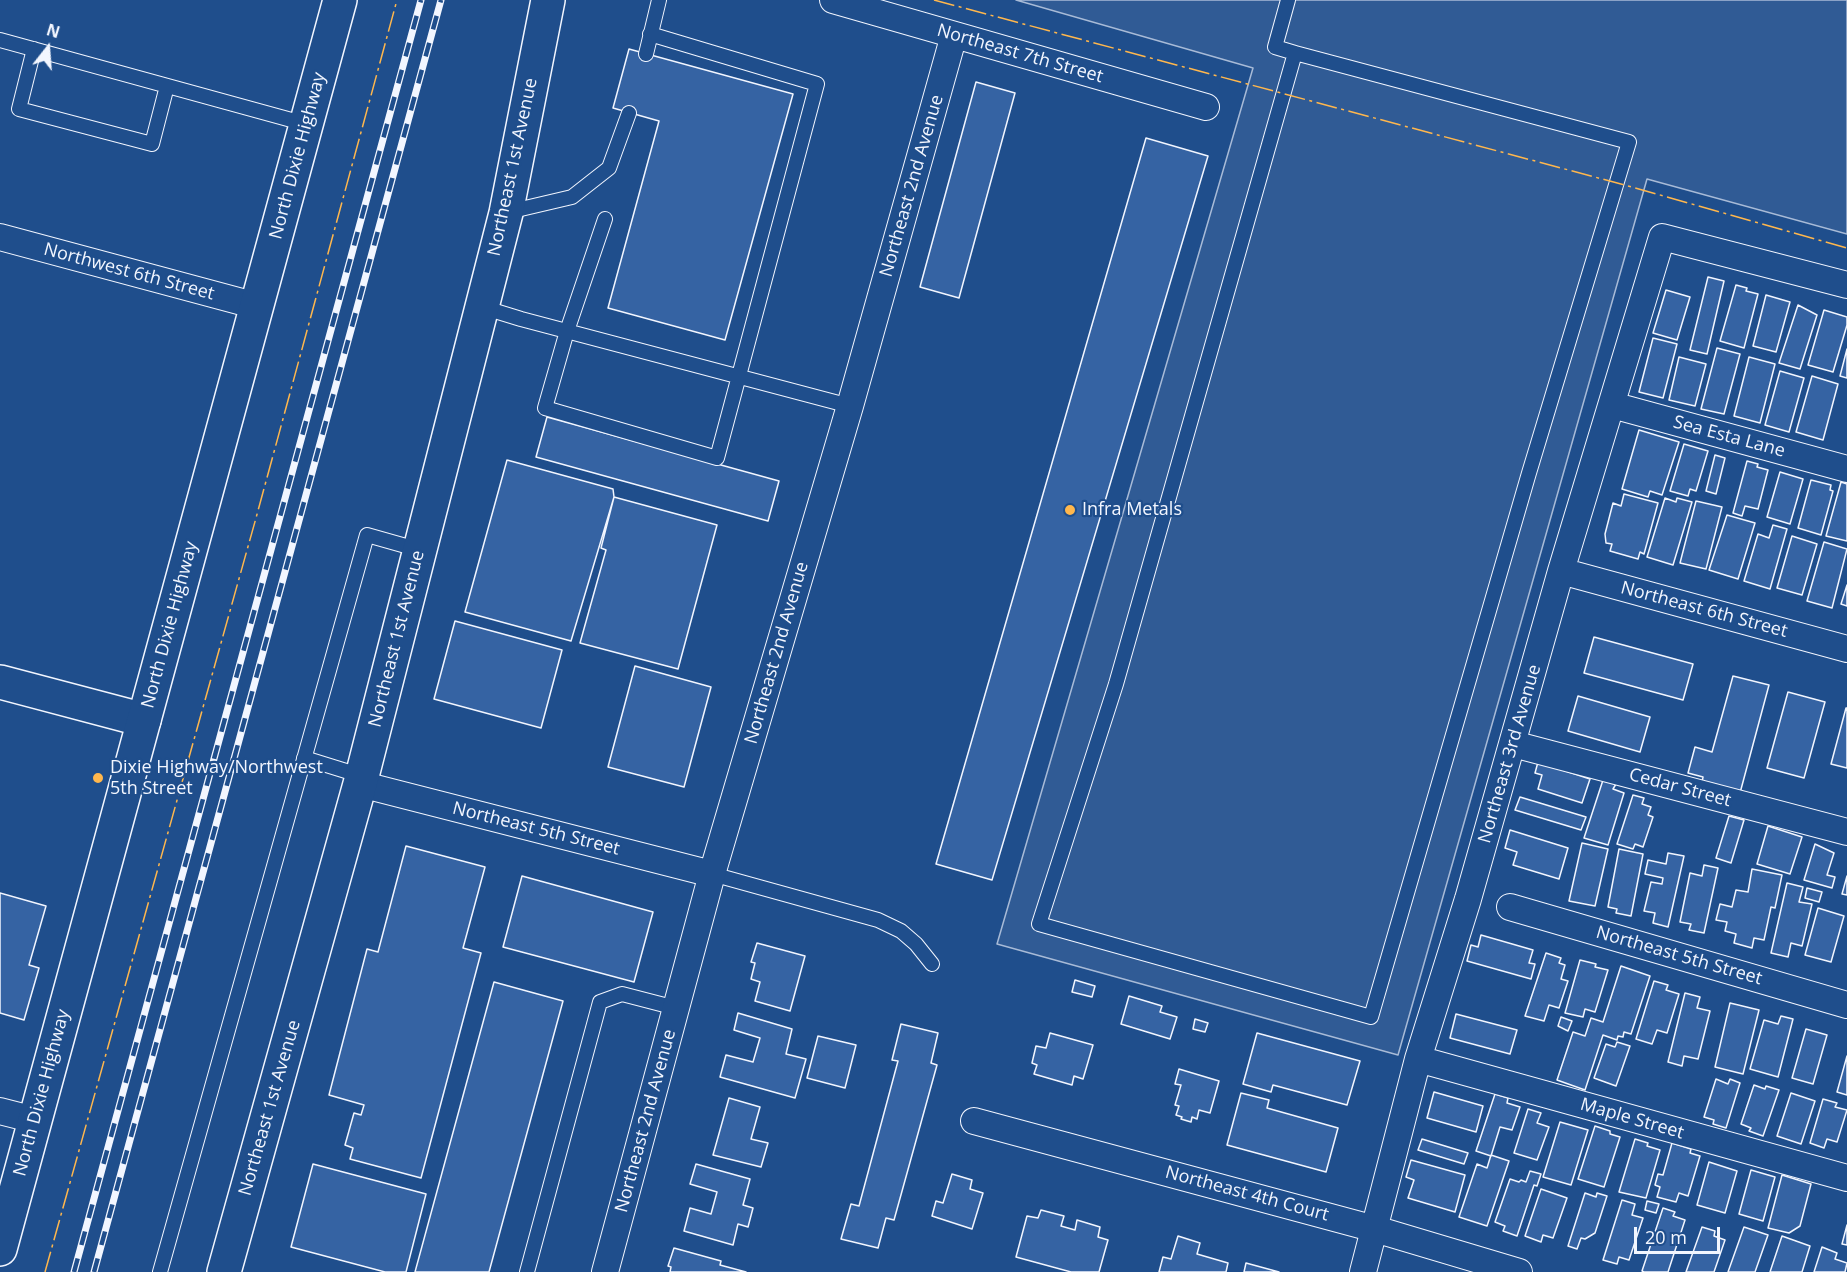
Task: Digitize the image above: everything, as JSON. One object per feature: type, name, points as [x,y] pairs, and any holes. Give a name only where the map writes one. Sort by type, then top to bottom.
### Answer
[{"type":"main road","name":"North Dixie Highway","points":[[0,1249],[340,0]]},
{"type":"main road","name":"Northeast 1st Avenue","points":[[224,1272],[361,780],[420,550],[506,213],[549,0]]},
{"type":"main road","points":[[0,682],[144,720]]},
{"type":"street","name":"Northeast 7th Street","points":[[833,0],[1206,107]]},
{"type":"street","name":"Northeast 2nd Avenue","points":[[605,1272],[712,874],[850,406],[954,35]]},
{"type":"street","name":"Northwest 6th Street","points":[[0,237],[257,306]]},
{"type":"street","name":"Northeast 3rd Avenue","points":[[1363,1272],[1418,1059],[1468,899],[1562,571],[1662,237],[1847,285]]},
{"type":"street","name":"Sea Esta Lane","points":[[1612,405],[1847,469]]},
{"type":"street","name":"Northeast 6th Street","points":[[1562,571],[1847,649]]},
{"type":"street","name":"Cedar Street","points":[[1513,744],[1847,832]]},
{"type":"street","name":"Northeast 5th Street","points":[[361,780],[712,874]]},
{"type":"street","name":"Northeast 5th Street","points":[[1510,907],[1847,1005]]},
{"type":"street","name":"Maple Street","points":[[1418,1059],[1847,1178]]},
{"type":"street","points":[[0,1111],[35,1120]]},
{"type":"street","name":"Northeast 4th Court","points":[[974,1121],[1375,1229],[1519,1272]]},
{"type":"lane","points":[[646,54],[659,0]]},
{"type":"lane","points":[[1288,0],[1275,47],[1629,142],[1526,484],[1371,1017],[1040,924],[1116,684],[1295,53]]},
{"type":"lane","points":[[605,219],[567,331],[545,408],[717,458],[817,84],[650,34]]},
{"type":"lane","points":[[0,40],[306,124]]},
{"type":"lane","points":[[34,50],[19,109],[152,144],[167,86]]},
{"type":"lane","points":[[506,213],[573,197],[609,168],[629,112]]},
{"type":"lane","points":[[482,307],[850,406]]},
{"type":"lane","points":[[160,1272],[367,535],[420,550]]},
{"type":"lane","points":[[304,758],[361,780]]},
{"type":"lane","points":[[712,874],[878,920],[901,931],[916,944],[932,964]]},
{"type":"lane","points":[[527,1272],[600,1002],[622,994],[676,1008]]},
{"type":"shaded area","points":[[1016,0],[1847,0],[1847,234],[1647,179],[1398,1055],[997,944],[1253,68]]},
{"type":"building","points":[[629,49],[793,94],[725,340],[608,308],[659,121],[613,108]]},
{"type":"building","points":[[976,82],[1015,93],[959,298],[920,287]]},
{"type":"building","name":"Infra Metals","points":[[1146,138],[1208,156],[992,880],[936,864]]},
{"type":"building","points":[[1708,277],[1724,281],[1707,354],[1690,350]]},
{"type":"building","points":[[1736,285],[1758,294],[1744,348],[1720,341]]},
{"type":"building","points":[[1666,290],[1690,297],[1677,340],[1653,333]]},
{"type":"building","points":[[1766,295],[1790,302],[1776,352],[1753,346]]},
{"type":"building","points":[[1798,305],[1817,315],[1800,369],[1779,363]]},
{"type":"building","points":[[1824,310],[1847,317],[1847,325],[1833,372],[1808,365]]},
{"type":"building","points":[[1653,338],[1677,344],[1663,398],[1639,392]]},
{"type":"building","points":[[1717,348],[1740,354],[1724,414],[1701,409]]},
{"type":"building","points":[[1847,349],[1847,378],[1840,376]]},
{"type":"building","points":[[1679,357],[1706,364],[1695,406],[1669,400]]},
{"type":"building","points":[[1749,357],[1775,364],[1760,423],[1734,416]]},
{"type":"building","points":[[1780,371],[1804,378],[1789,432],[1765,425]]},
{"type":"building","points":[[1812,376],[1838,384],[1823,440],[1796,432]]},
{"type":"building","points":[[547,417],[779,481],[768,521],[536,457]]},
{"type":"building","points":[[1639,430],[1679,442],[1662,495],[1650,491],[1648,497],[1622,489]]},
{"type":"building","points":[[1684,444],[1708,451],[1696,491],[1690,489],[1688,496],[1670,491]]},
{"type":"building","points":[[1715,455],[1725,458],[1716,494],[1706,491]]},
{"type":"building","points":[[507,460],[613,489],[614,497],[571,641],[465,612]]},
{"type":"building","points":[[1747,461],[1768,470],[1758,509],[1745,506],[1742,516],[1733,513]]},
{"type":"building","points":[[1780,472],[1803,479],[1790,524],[1767,517]]},
{"type":"building","points":[[1811,480],[1831,485],[1830,490],[1833,491],[1821,535],[1798,528]]},
{"type":"building","points":[[1841,482],[1847,484],[1847,541],[1826,536]]},
{"type":"building","points":[[1624,494],[1658,503],[1644,554],[1640,552],[1638,559],[1610,551],[1612,544],[1606,543],[1605,534],[1613,503],[1621,506]]},
{"type":"building","points":[[614,497],[717,525],[678,669],[580,643],[606,550],[601,548]]},
{"type":"building","points":[[1665,498],[1676,502],[1677,498],[1692,502],[1673,565],[1647,557]]},
{"type":"building","points":[[1696,501],[1722,507],[1706,569],[1680,563]]},
{"type":"building","points":[[1727,515],[1755,523],[1738,579],[1709,570]]},
{"type":"building","points":[[1773,525],[1787,529],[1770,589],[1744,581],[1758,534],[1769,538]]},
{"type":"building","points":[[1792,536],[1817,544],[1802,595],[1777,588]]},
{"type":"building","points":[[1824,542],[1847,549],[1832,608],[1807,601]]},
{"type":"building","points":[[1847,585],[1847,606],[1841,604]]},
{"type":"building","points":[[455,621],[562,650],[541,728],[434,699]]},
{"type":"building","points":[[1594,637],[1693,664],[1683,700],[1584,673]]},
{"type":"building","points":[[635,666],[711,687],[684,787],[608,767]]},
{"type":"building","points":[[1733,676],[1769,685],[1740,793],[1702,782],[1703,777],[1688,773],[1695,747],[1712,752]]},
{"type":"building","points":[[1788,692],[1825,702],[1804,778],[1767,768]]},
{"type":"building","points":[[1578,696],[1650,717],[1640,752],[1568,731]]},
{"type":"building","points":[[1847,708],[1847,768],[1831,764]]},
{"type":"building","points":[[1538,762],[1590,779],[1582,803],[1538,789],[1542,775],[1535,773]]},
{"type":"building","points":[[1603,780],[1616,784],[1613,789],[1624,793],[1608,845],[1584,838]]},
{"type":"building","points":[[1633,795],[1644,798],[1642,804],[1651,807],[1648,815],[1653,817],[1643,847],[1635,844],[1633,849],[1617,844]]},
{"type":"building","points":[[1520,797],[1586,817],[1581,830],[1515,810]]},
{"type":"building","points":[[1729,816],[1744,820],[1731,863],[1716,858]]},
{"type":"building","points":[[1768,826],[1802,837],[1790,874],[1757,864]]},
{"type":"building","points":[[1510,830],[1568,848],[1559,879],[1513,865],[1517,852],[1505,848]]},
{"type":"building","points":[[1582,843],[1608,849],[1595,906],[1569,901]]},
{"type":"building","points":[[1815,844],[1834,853],[1827,875],[1835,877],[1832,888],[1804,880]]},
{"type":"building","points":[[406,846],[485,867],[463,948],[481,953],[421,1178],[350,1159],[353,1148],[345,1145],[354,1113],[361,1115],[364,1105],[329,1095],[367,949],[378,952]]},
{"type":"building","points":[[1619,849],[1643,854],[1631,916],[1616,913],[1617,909],[1608,907]]},
{"type":"building","points":[[1668,853],[1684,856],[1668,927],[1653,923],[1655,913],[1644,911],[1651,882],[1662,884],[1663,878],[1645,874],[1648,860],[1666,864]]},
{"type":"building","points":[[1704,865],[1718,868],[1704,933],[1689,930],[1691,924],[1680,922],[1690,873],[1702,876]]},
{"type":"building","points":[[1752,869],[1782,875],[1775,908],[1771,907],[1764,940],[1754,938],[1752,948],[1734,943],[1736,934],[1725,931],[1727,922],[1716,920],[1720,904],[1732,907],[1736,890],[1748,892]]},
{"type":"building","points":[[522,876],[653,912],[634,982],[503,947]]},
{"type":"building","points":[[1847,876],[1847,895],[1842,894]]},
{"type":"building","points":[[1787,883],[1803,887],[1799,902],[1812,904],[1802,946],[1791,943],[1788,957],[1771,953]]},
{"type":"building","points":[[1807,888],[1822,892],[1819,902],[1805,898]]},
{"type":"building","points":[[0,893],[46,906],[29,965],[39,968],[24,1020],[0,1013]]},
{"type":"building","points":[[1818,908],[1844,916],[1831,962],[1805,955]]},
{"type":"building","points":[[1481,935],[1533,950],[1529,963],[1535,964],[1531,979],[1467,961],[1471,945],[1478,947]]},
{"type":"building","points":[[757,943],[805,956],[790,1011],[755,1001],[760,982],[751,979],[755,963],[751,962]]},
{"type":"building","points":[[1546,953],[1561,958],[1559,963],[1565,965],[1561,979],[1568,981],[1559,1008],[1549,1005],[1544,1021],[1525,1016]]},
{"type":"building","points":[[1580,960],[1608,970],[1595,1012],[1585,1009],[1583,1017],[1565,1013]]},
{"type":"building","points":[[1621,966],[1650,976],[1631,1034],[1624,1032],[1623,1037],[1618,1036],[1617,1040],[1603,1035],[1585,1090],[1557,1080],[1573,1032],[1585,1036],[1591,1018],[1603,1022]]},
{"type":"building","points":[[1075,980],[1095,986],[1092,997],[1072,992]]},
{"type":"building","points":[[1654,981],[1668,985],[1666,990],[1679,994],[1667,1033],[1657,1030],[1652,1044],[1636,1039]]},
{"type":"building","points":[[494,982],[563,1001],[489,1272],[415,1272]]},
{"type":"building","points":[[1685,993],[1700,997],[1697,1008],[1710,1011],[1698,1059],[1684,1056],[1682,1066],[1668,1062]]},
{"type":"building","points":[[1129,996],[1162,1006],[1160,1012],[1177,1017],[1170,1039],[1121,1024]]},
{"type":"building","points":[[1730,1003],[1759,1010],[1743,1074],[1715,1067]]},
{"type":"building","points":[[738,1013],[792,1029],[786,1054],[806,1059],[795,1098],[720,1077],[726,1055],[753,1062],[760,1038],[734,1030]]},
{"type":"building","points":[[1456,1014],[1517,1030],[1510,1054],[1450,1038]]},
{"type":"building","points":[[1781,1016],[1793,1019],[1778,1077],[1750,1069],[1764,1020],[1778,1024]]},
{"type":"building","points":[[1561,1017],[1572,1021],[1568,1031],[1558,1026]]},
{"type":"building","points":[[1195,1019],[1208,1023],[1205,1032],[1193,1029]]},
{"type":"building","points":[[901,1024],[938,1033],[931,1063],[937,1065],[894,1220],[886,1218],[878,1248],[841,1239],[851,1204],[859,1206],[898,1061],[892,1060]]},
{"type":"building","points":[[1806,1029],[1827,1035],[1813,1084],[1792,1078]]},
{"type":"building","points":[[1050,1033],[1093,1045],[1083,1079],[1074,1076],[1072,1085],[1034,1074],[1037,1065],[1032,1063],[1036,1046],[1046,1048]]},
{"type":"building","points":[[1257,1033],[1360,1061],[1347,1105],[1273,1085],[1271,1092],[1243,1084]]},
{"type":"building","points":[[818,1036],[856,1045],[845,1088],[807,1078]]},
{"type":"building","points":[[1617,1042],[1630,1046],[1616,1086],[1594,1078],[1606,1044],[1615,1047]]},
{"type":"building","points":[[1847,1056],[1847,1095],[1837,1092]]},
{"type":"building","points":[[1179,1069],[1219,1081],[1210,1113],[1199,1110],[1197,1119],[1192,1117],[1191,1122],[1176,1115],[1179,1106],[1175,1105],[1181,1085],[1175,1084]]},
{"type":"building","points":[[1716,1079],[1728,1084],[1730,1079],[1740,1083],[1726,1128],[1713,1124],[1714,1120],[1704,1117]]},
{"type":"building","points":[[1754,1085],[1779,1090],[1763,1136],[1749,1131],[1751,1128],[1741,1124]]},
{"type":"building","points":[[1434,1092],[1483,1106],[1476,1132],[1427,1118]]},
{"type":"building","points":[[1241,1093],[1269,1100],[1267,1108],[1338,1128],[1326,1172],[1227,1145]]},
{"type":"building","points":[[1791,1093],[1815,1101],[1801,1144],[1777,1136]]},
{"type":"building","points":[[1495,1094],[1508,1098],[1507,1103],[1520,1107],[1512,1130],[1500,1127],[1491,1156],[1476,1151]]},
{"type":"building","points":[[729,1098],[760,1107],[751,1139],[768,1143],[761,1167],[713,1155]]},
{"type":"building","points":[[1823,1099],[1837,1103],[1835,1107],[1847,1110],[1837,1142],[1827,1139],[1824,1148],[1810,1143]]},
{"type":"building","points":[[1528,1109],[1541,1113],[1537,1123],[1549,1127],[1537,1160],[1514,1153]]},
{"type":"building","points":[[1560,1122],[1588,1130],[1571,1185],[1543,1177]]},
{"type":"building","points":[[1595,1126],[1620,1137],[1604,1187],[1578,1179]]},
{"type":"building","points":[[1422,1139],[1468,1153],[1464,1164],[1418,1150]]},
{"type":"building","points":[[1635,1139],[1660,1150],[1646,1198],[1619,1192]]},
{"type":"building","points":[[1672,1143],[1691,1149],[1690,1153],[1700,1156],[1688,1196],[1679,1193],[1676,1202],[1657,1197],[1660,1187],[1655,1185],[1658,1174],[1663,1175]]},
{"type":"building","points":[[1491,1155],[1509,1161],[1487,1226],[1459,1217],[1477,1164],[1487,1168]]},
{"type":"building","points":[[1411,1160],[1465,1175],[1455,1212],[1408,1198],[1414,1180],[1406,1177]]},
{"type":"building","points":[[1709,1162],[1737,1171],[1725,1213],[1697,1205]]},
{"type":"building","points":[[313,1164],[426,1194],[406,1272],[385,1272],[291,1247]]},
{"type":"building","points":[[696,1164],[750,1179],[743,1205],[753,1208],[748,1227],[738,1224],[733,1245],[684,1231],[690,1208],[711,1214],[717,1192],[690,1184]]},
{"type":"building","points":[[1751,1170],[1775,1177],[1763,1221],[1739,1214]]},
{"type":"building","points":[[1530,1171],[1541,1174],[1537,1186],[1534,1185],[1517,1236],[1503,1231],[1505,1226],[1495,1222],[1510,1179],[1526,1182]]},
{"type":"building","points":[[952,1174],[972,1180],[970,1189],[983,1193],[972,1229],[932,1216],[936,1201],[943,1203]]},
{"type":"building","points":[[1782,1175],[1811,1184],[1800,1226],[1789,1233],[1768,1228]]},
{"type":"building","points":[[1541,1189],[1567,1198],[1553,1238],[1543,1235],[1541,1242],[1525,1236]]},
{"type":"building","points":[[1585,1193],[1596,1197],[1597,1193],[1607,1196],[1595,1233],[1585,1239],[1581,1238],[1577,1249],[1568,1246]]},
{"type":"building","points":[[1622,1200],[1635,1204],[1632,1215],[1643,1218],[1629,1260],[1619,1257],[1617,1264],[1603,1260]]},
{"type":"building","points":[[1647,1201],[1659,1204],[1656,1213],[1645,1210]]},
{"type":"building","points":[[1663,1208],[1675,1212],[1673,1216],[1685,1220],[1668,1272],[1644,1272],[1642,1271]]},
{"type":"building","points":[[1041,1210],[1064,1216],[1061,1226],[1075,1230],[1077,1220],[1100,1227],[1098,1237],[1108,1240],[1099,1272],[1071,1272],[1016,1257],[1027,1216],[1038,1218]]},
{"type":"building","points":[[1847,1225],[1847,1245],[1842,1244]]},
{"type":"building","points":[[1702,1227],[1715,1231],[1714,1236],[1725,1240],[1714,1272],[1686,1272]]},
{"type":"building","points":[[1744,1227],[1768,1235],[1755,1272],[1728,1272]]},
{"type":"building","points":[[1178,1236],[1200,1243],[1197,1254],[1228,1263],[1226,1272],[1159,1272],[1163,1257],[1171,1259]]},
{"type":"building","points":[[1782,1236],[1810,1246],[1802,1272],[1770,1272]]},
{"type":"building","points":[[1822,1247],[1837,1253],[1835,1259],[1847,1263],[1845,1272],[1814,1272]]},
{"type":"building","points":[[674,1248],[721,1261],[720,1265],[746,1272],[670,1272],[671,1267],[668,1266]]},
{"type":"building","points":[[1246,1263],[1279,1272],[1244,1272]]},
{"type":"railway","points":[[74,1272],[421,0]]},
{"type":"railway","points":[[94,1272],[441,0]]},
{"type":"power","points":[[45,1272],[256,518],[397,0]]},
{"type":"power","points":[[934,0],[1632,187],[1847,248]]},
{"type":"place","name":"Infra Metals","points":[[1070,510]]},
{"type":"place","name":"Dixie Highway/Northwest 5th Street","points":[[98,778]]}]
